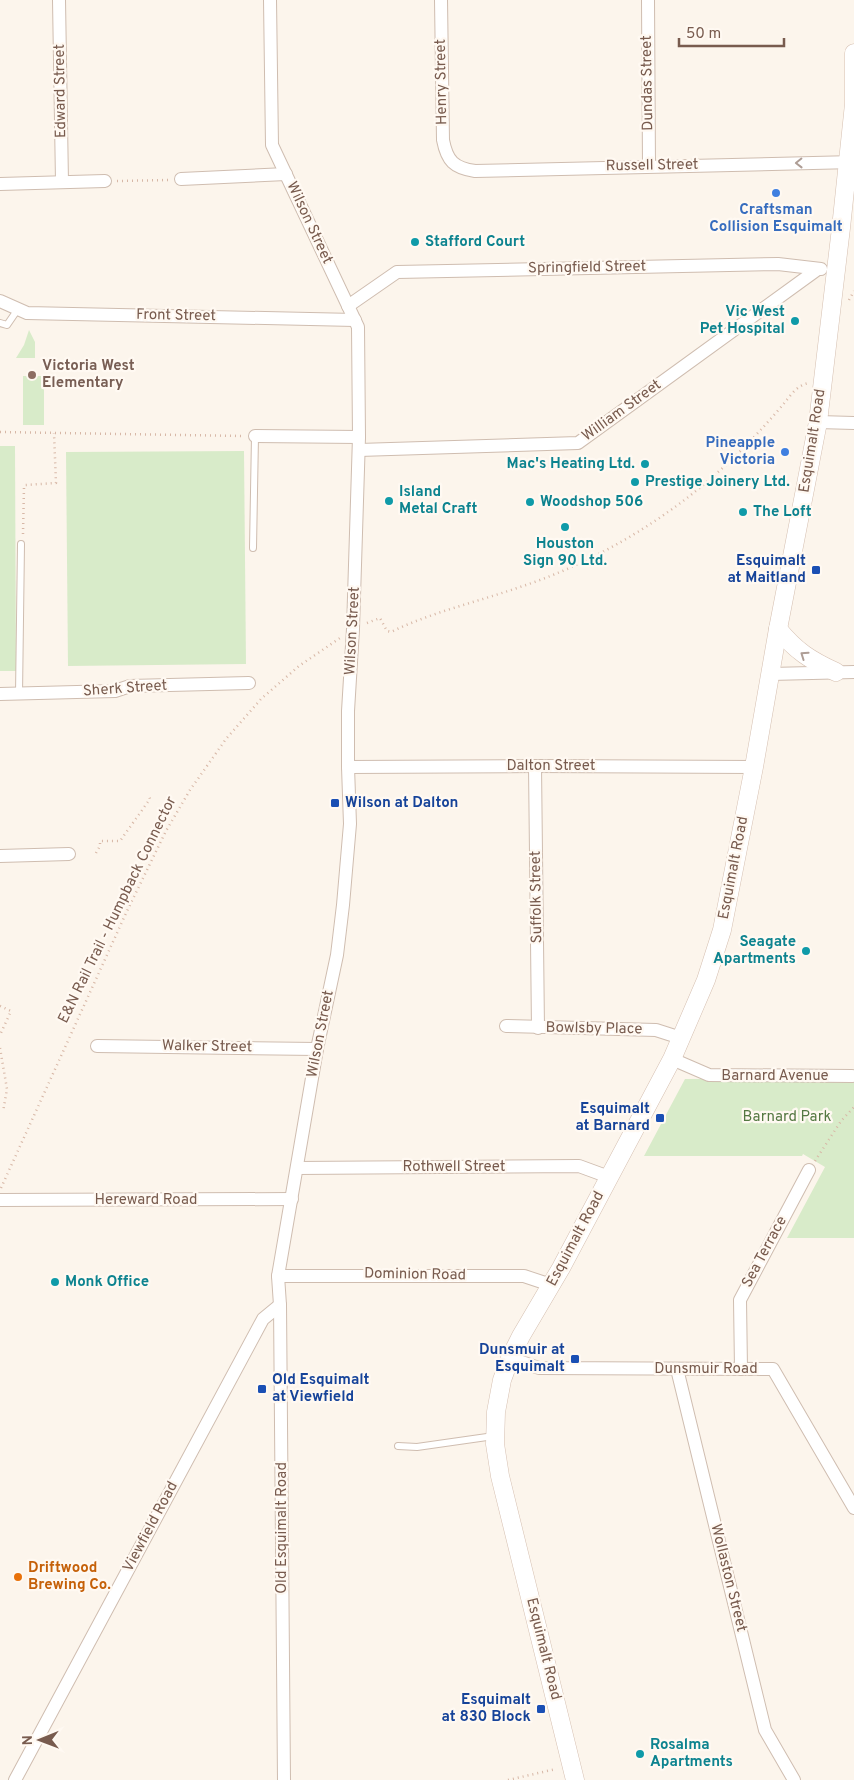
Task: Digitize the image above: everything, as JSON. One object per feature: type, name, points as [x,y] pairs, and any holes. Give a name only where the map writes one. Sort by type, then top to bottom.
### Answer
[{"type":"main road","name":"Esquimalt Road","points":[[573,1772],[500,1476],[495,1436],[498,1396],[510,1358],[672,1059],[706,980],[722,930],[818,422],[827,269],[851,162],[854,53]]},
{"type":"main road","points":[[778,629],[793,647],[816,663],[836,672]]},
{"type":"street","name":"Edward Street","points":[[59,0],[62,182]]},
{"type":"street","name":"Wilson Street","points":[[270,0],[272,145],[358,327],[359,444],[353,629],[348,711],[350,824],[344,904],[337,955],[317,1049],[278,1276]]},
{"type":"street","name":"Henry Street","points":[[441,0],[443,140],[445,152],[452,162]]},
{"type":"street","name":"Dundas Street","points":[[648,0],[649,166]]},
{"type":"street","name":"Russell Street","points":[[452,162],[463,169],[475,171],[851,162]]},
{"type":"street","points":[[181,180],[286,174]]},
{"type":"street","points":[[0,184],[104,181]]},
{"type":"street","name":"Springfield Street","points":[[348,306],[397,272],[778,264],[827,269]]},
{"type":"street","name":"William Street","points":[[255,436],[359,444],[578,443],[827,269]]},
{"type":"street","name":"Front Street","points":[[0,301],[27,313],[355,320]]},
{"type":"street","points":[[818,422],[854,422]]},
{"type":"street","points":[[770,674],[854,672]]},
{"type":"street","name":"Sherk Street","points":[[0,694],[115,691],[130,686],[249,683]]},
{"type":"street","name":"Suffolk Street","points":[[536,766],[538,1028]]},
{"type":"street","name":"Dalton Street","points":[[348,767],[754,768]]},
{"type":"street","points":[[0,856],[69,854]]},
{"type":"street","name":"Bowlsby Place","points":[[506,1026],[656,1030],[682,1038]]},
{"type":"street","name":"Walker Street","points":[[97,1046],[317,1049]]},
{"type":"street","name":"Barnard Avenue","points":[[672,1059],[709,1075],[852,1076]]},
{"type":"street","name":"Rothwell Street","points":[[296,1168],[579,1166],[609,1177]]},
{"type":"street","name":"Sea Terrace","points":[[741,1369],[740,1300],[809,1170]]},
{"type":"street","name":"Hereward Road","points":[[0,1200],[292,1200]]},
{"type":"street","name":"Dominion Road","points":[[278,1276],[524,1276],[551,1285]]},
{"type":"street","name":"Old Esquimalt Road","points":[[278,1276],[280,1305],[284,1780]]},
{"type":"street","name":"Viewfield Road","points":[[15,1780],[263,1319],[280,1305]]},
{"type":"street","name":"Dunsmuir Road","points":[[510,1358],[539,1368],[773,1369],[854,1508]]},
{"type":"street","name":"Wollaston Street","points":[[677,1369],[764,1730],[794,1780]]},
{"type":"lane","points":[[0,323],[9,323],[18,309]]},
{"type":"lane","points":[[253,548],[255,436]]},
{"type":"lane","points":[[19,694],[21,544]]},
{"type":"lane","points":[[398,1446],[417,1446],[495,1436]]},
{"type":"path","points":[[104,181],[181,180]]},
{"type":"path","points":[[361,625],[380,618],[387,631],[391,632],[448,609],[540,580],[603,551],[665,514],[706,483],[750,441],[797,388],[805,384]]},
{"type":"path","points":[[0,432],[255,436]]},
{"type":"path","points":[[21,544],[23,540],[25,485],[56,482],[54,432]]},
{"type":"path","name":"E&N Rail Trail - Humpback Connector","points":[[0,1190],[127,911],[166,831],[190,790],[226,740],[261,699],[299,666],[329,644],[347,634]]},
{"type":"path","points":[[96,853],[100,846],[100,841],[120,841],[150,799],[150,796]]},
{"type":"path","points":[[0,1006],[11,1012],[0,1035]]},
{"type":"path","points":[[0,1048],[6,1089],[3,1112]]},
{"type":"path","points":[[809,1170],[841,1121],[854,1107]]},
{"type":"path","points":[[508,1780],[573,1772]]},
{"type":"green space","points":[[29,330],[35,342],[35,358],[16,358],[24,345]]},
{"type":"green space","points":[[23,376],[44,376],[44,425],[23,425]]},
{"type":"green space","points":[[0,446],[15,446],[16,671],[0,671]]},
{"type":"green space","points":[[244,451],[246,664],[68,666],[66,452]]},
{"type":"green space","name":"Barnard Park","points":[[854,1078],[854,1238],[787,1238],[825,1167],[803,1154],[802,1156],[644,1156],[685,1079]]},
{"type":"place","name":"Craftsman Collision Esquimalt","points":[[776,193]]},
{"type":"place","name":"Stafford Court","points":[[415,242]]},
{"type":"place","name":"Vic West Pet Hospital","points":[[795,321]]},
{"type":"place","name":"Victoria West Elementary","points":[[32,375]]},
{"type":"place","name":"Pineapple Victoria","points":[[785,452]]},
{"type":"place","name":"Mac's Heating Ltd.","points":[[645,464]]},
{"type":"place","name":"Prestige Joinery Ltd.","points":[[635,482]]},
{"type":"place","name":"Island Metal Craft","points":[[389,501]]},
{"type":"place","name":"Woodshop 506","points":[[530,502]]},
{"type":"place","name":"The Loft","points":[[743,512]]},
{"type":"place","name":"Houston Sign 90 Ltd.","points":[[565,527]]},
{"type":"place","name":"Esquimalt at Maitland","points":[[816,570]]},
{"type":"place","name":"Wilson at Dalton","points":[[335,803]]},
{"type":"place","name":"Seagate Apartments","points":[[806,951]]},
{"type":"place","name":"Esquimalt at Barnard","points":[[660,1118]]},
{"type":"place","name":"Monk Office","points":[[55,1282]]},
{"type":"place","name":"Dunsmuir at Esquimalt","points":[[575,1359]]},
{"type":"place","name":"Old Esquimalt at Viewfield","points":[[262,1389]]},
{"type":"place","name":"Driftwood Brewing Co.","points":[[18,1577]]},
{"type":"place","name":"Esquimalt at 830 Block","points":[[541,1709]]},
{"type":"place","name":"Rosalma Apartments","points":[[640,1754]]}]
